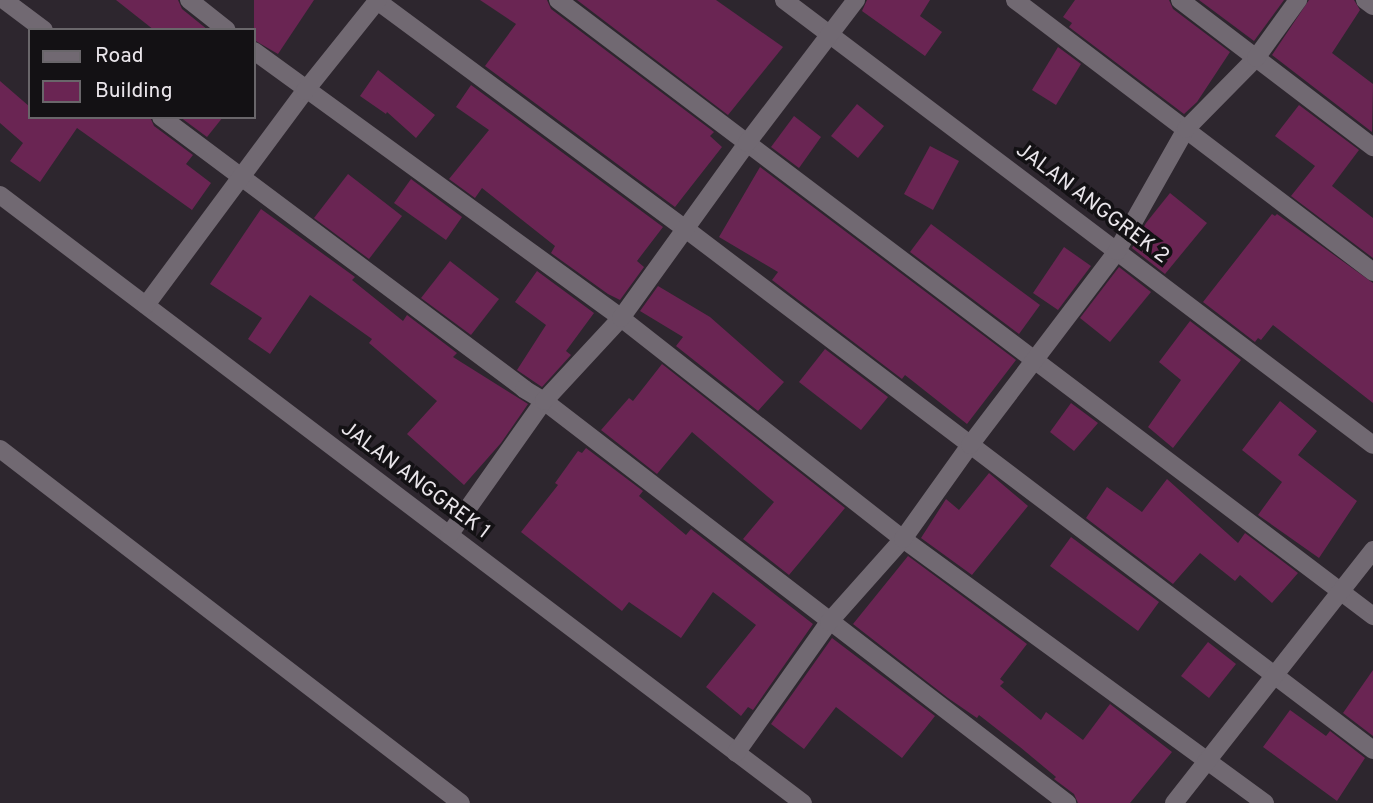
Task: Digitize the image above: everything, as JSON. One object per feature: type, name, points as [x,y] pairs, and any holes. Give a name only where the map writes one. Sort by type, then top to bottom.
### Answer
[{"type":"street","points":[[4,0],[41,28]]},
{"type":"street","points":[[189,0],[224,28]]},
{"type":"street","points":[[146,305],[243,178],[305,91],[377,0],[687,229],[1373,750]]},
{"type":"street","points":[[558,0],[1373,616]]},
{"type":"street","name":"JALAN ANGGREK 2","points":[[784,0],[1373,445]]},
{"type":"street","points":[[449,535],[544,401],[621,317],[747,143],[856,0]]},
{"type":"street","points":[[1015,0],[1373,272]]},
{"type":"street","points":[[1180,0],[1373,147]]},
{"type":"street","points":[[736,752],[830,622],[903,539],[970,444],[1117,251],[1186,130],[1256,58],[1298,0]]},
{"type":"street","points":[[1365,0],[1373,6]]},
{"type":"street","points":[[256,53],[305,91],[621,317],[903,539],[1265,803]]},
{"type":"street","points":[[164,119],[544,401],[1067,803]]},
{"type":"street","name":"JALAN ANGGREK 1","points":[[0,195],[803,803]]},
{"type":"street","points":[[0,449],[461,803]]},
{"type":"street","points":[[1174,803],[1373,550]]},
{"type":"building","points":[[116,0],[178,0],[182,9],[206,28],[151,28]]},
{"type":"building","points":[[254,0],[314,0],[278,54],[256,41]]},
{"type":"building","points":[[480,0],[547,0],[551,9],[714,132],[710,136],[722,147],[675,207],[485,66],[516,24]]},
{"type":"building","points":[[577,0],[716,0],[783,47],[728,115]]},
{"type":"building","points":[[867,0],[930,0],[920,16],[942,32],[925,56],[862,11]]},
{"type":"building","points":[[1075,0],[1169,0],[1173,9],[1230,52],[1197,102],[1184,114],[1069,27],[1072,23],[1063,17]]},
{"type":"building","points":[[1199,0],[1284,0],[1254,41]]},
{"type":"building","points":[[1309,0],[1354,0],[1360,10],[1332,53],[1373,84],[1372,132],[1272,55]]},
{"type":"building","points":[[1058,47],[1081,64],[1056,105],[1032,90]]},
{"type":"building","points":[[378,70],[435,115],[416,138],[387,112],[386,114],[360,96]]},
{"type":"building","points":[[0,81],[28,105],[28,119],[151,119],[154,126],[193,155],[186,164],[211,183],[192,210],[77,128],[40,182],[10,161],[23,143],[0,123]]},
{"type":"building","points":[[471,85],[663,227],[637,261],[644,267],[620,300],[551,253],[555,246],[482,188],[475,198],[449,179],[489,130],[456,107]]},
{"type":"building","points":[[857,104],[884,126],[858,158],[831,136]]},
{"type":"building","points":[[1299,105],[1359,150],[1332,186],[1373,218],[1373,258],[1291,196],[1315,166],[1275,136]]},
{"type":"building","points":[[794,116],[821,137],[799,168],[771,147]]},
{"type":"building","points":[[183,119],[221,119],[207,137]]},
{"type":"building","points":[[930,146],[959,161],[933,210],[904,194]]},
{"type":"building","points":[[760,167],[1016,360],[967,424],[905,375],[902,379],[772,280],[778,272],[719,237]]},
{"type":"building","points":[[348,174],[402,216],[369,259],[314,218]]},
{"type":"building","points":[[411,179],[462,217],[446,240],[394,203]]},
{"type":"building","points":[[1170,193],[1207,223],[1165,274],[1132,248],[1146,223]]},
{"type":"building","points":[[261,209],[355,277],[352,280],[403,321],[407,315],[457,353],[453,357],[528,404],[501,443],[464,485],[407,434],[437,401],[369,343],[372,339],[310,295],[270,354],[248,339],[262,318],[210,284]]},
{"type":"building","points":[[1272,214],[1277,214],[1373,283],[1373,403],[1273,325],[1261,340],[1258,338],[1255,342],[1203,302]]},
{"type":"building","points":[[931,224],[1040,305],[1019,334],[910,252]]},
{"type":"building","points":[[1064,247],[1091,266],[1058,310],[1033,293]]},
{"type":"building","points":[[450,261],[499,299],[471,335],[421,298]]},
{"type":"building","points":[[1119,267],[1151,292],[1110,342],[1080,318]]},
{"type":"building","points":[[537,271],[594,313],[566,351],[571,355],[542,387],[517,370],[546,325],[515,302]]},
{"type":"building","points":[[658,286],[710,317],[784,382],[758,411],[676,346],[683,337],[640,311]]},
{"type":"building","points":[[1190,321],[1241,360],[1173,448],[1148,427],[1181,380],[1159,362]]},
{"type":"building","points":[[825,349],[888,397],[861,430],[799,382]]},
{"type":"building","points":[[662,364],[845,508],[789,575],[743,539],[774,502],[692,432],[657,474],[601,430],[629,398],[633,401]]},
{"type":"building","points":[[1280,401],[1317,431],[1298,455],[1357,501],[1319,558],[1258,515],[1282,482],[1242,450]]},
{"type":"building","points":[[1071,403],[1098,423],[1074,451],[1050,432]]},
{"type":"building","points":[[586,448],[643,491],[639,496],[686,535],[691,529],[813,624],[753,710],[748,707],[741,716],[706,687],[756,625],[713,592],[681,638],[629,602],[622,611],[521,532],[558,485],[555,483],[578,451],[582,453]]},
{"type":"building","points":[[989,473],[1028,506],[972,575],[921,538],[946,499],[959,510]]},
{"type":"building","points":[[1167,479],[1238,543],[1245,533],[1298,573],[1272,603],[1240,575],[1235,581],[1200,553],[1173,584],[1086,518],[1107,487],[1142,512]]},
{"type":"building","points":[[1071,537],[1159,602],[1138,631],[1050,566]]},
{"type":"building","points":[[908,556],[1027,644],[1000,679],[1004,682],[1000,686],[1041,720],[1046,712],[1083,740],[1110,704],[1172,752],[1130,803],[1078,803],[1074,794],[1020,747],[979,715],[977,718],[948,698],[853,624]]},
{"type":"building","points":[[832,638],[935,716],[902,758],[836,707],[804,749],[771,724]]},
{"type":"building","points":[[1208,642],[1236,664],[1209,698],[1181,676]]},
{"type":"building","points":[[1373,670],[1373,736],[1343,713]]},
{"type":"building","points":[[1290,710],[1326,736],[1330,731],[1365,758],[1337,801],[1263,747]]}]
